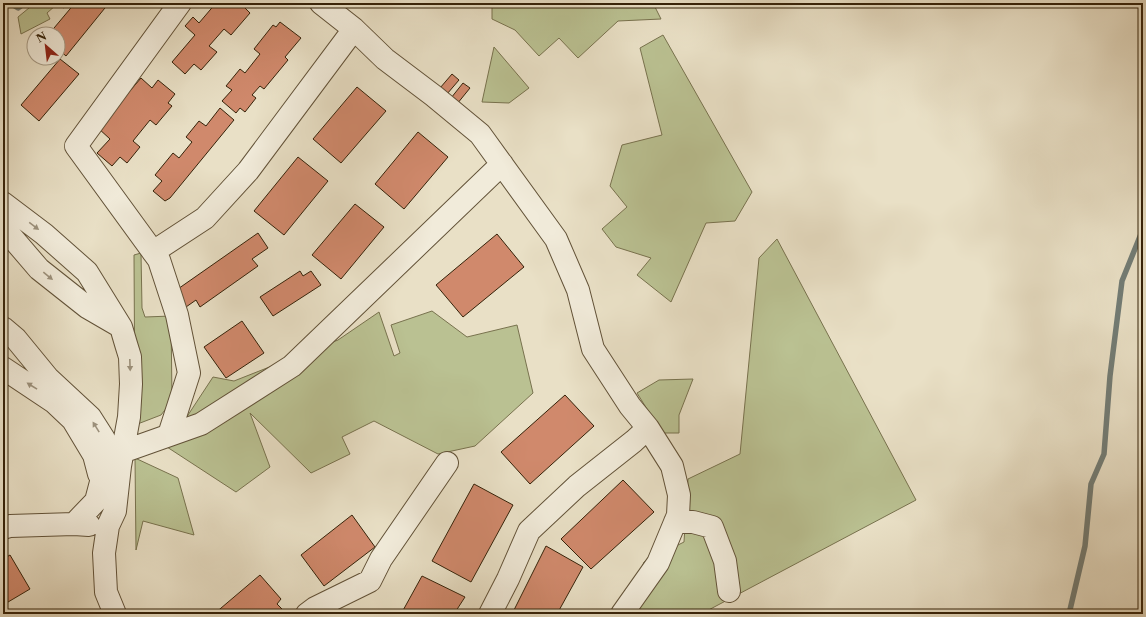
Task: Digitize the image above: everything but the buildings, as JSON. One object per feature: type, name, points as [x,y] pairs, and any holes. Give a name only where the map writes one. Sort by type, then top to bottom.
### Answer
[{"type":"lane","points":[[169,435],[188,373],[177,315],[158,260],[76,146],[180,3]]},
{"type":"lane","points":[[320,3],[354,30],[385,59],[434,96],[480,134],[556,238],[578,290],[593,349],[630,406],[648,428],[672,466],[679,494],[678,515],[658,563],[622,614]]},
{"type":"lane","points":[[153,252],[205,218],[242,177],[295,110],[354,30]]},
{"type":"lane","points":[[121,459],[169,435],[201,424],[292,366],[502,164]]},
{"type":"lane","points":[[3,203],[44,234],[87,272],[121,327],[130,357],[131,384],[129,417],[121,459],[115,511],[108,526],[104,553],[106,592],[115,614]]},
{"type":"lane","points":[[3,227],[39,269],[87,307],[121,327]]},
{"type":"lane","points":[[3,328],[16,339],[48,378],[90,417],[104,439],[106,463],[96,501],[74,524]]},
{"type":"lane","points":[[3,368],[54,402],[73,420],[94,456],[101,483]]},
{"type":"lane","points":[[490,614],[508,579],[529,531],[577,486],[634,442],[648,428]]},
{"type":"lane","points":[[307,614],[315,608],[370,581],[381,559],[447,463]]},
{"type":"lane","points":[[675,522],[693,522],[712,527],[725,561],[729,591]]},
{"type":"lane","points":[[5,525],[74,524],[108,526]]},
{"type":"green space","points":[[35,3],[68,3],[64,8],[56,5],[47,13],[50,19],[36,26],[26,26],[26,31],[21,34],[18,17]]},
{"type":"green space","points":[[492,3],[653,3],[661,19],[618,21],[578,58],[559,38],[539,56],[515,30],[492,19]]},
{"type":"green space","points":[[663,35],[752,192],[735,221],[706,223],[671,302],[637,275],[651,258],[616,247],[602,229],[627,207],[610,186],[622,145],[662,135],[640,48]]},
{"type":"green space","points":[[494,47],[529,88],[509,103],[482,102]]},
{"type":"green space","points":[[777,239],[916,500],[701,614],[624,614],[644,562],[684,542],[688,479],[740,454],[759,258]]},
{"type":"green space","points":[[141,253],[142,308],[145,317],[171,316],[172,401],[161,415],[135,425],[134,255]]},
{"type":"green space","points":[[432,311],[467,337],[517,325],[533,393],[475,446],[438,454],[374,421],[342,437],[350,454],[311,473],[250,413],[270,467],[236,492],[167,447],[213,377],[234,381],[338,340],[379,312],[394,356],[400,353],[391,325]]},
{"type":"green space","points":[[693,379],[679,415],[679,433],[662,433],[637,393],[659,380]]},
{"type":"green space","points":[[135,458],[178,478],[194,535],[143,521],[136,550]]},
{"type":"waterway","points":[[10,3],[18,8],[25,3]]},
{"type":"waterway","points":[[1069,614],[1085,546],[1091,484],[1104,454],[1110,376],[1122,281],[1143,229]]}]
